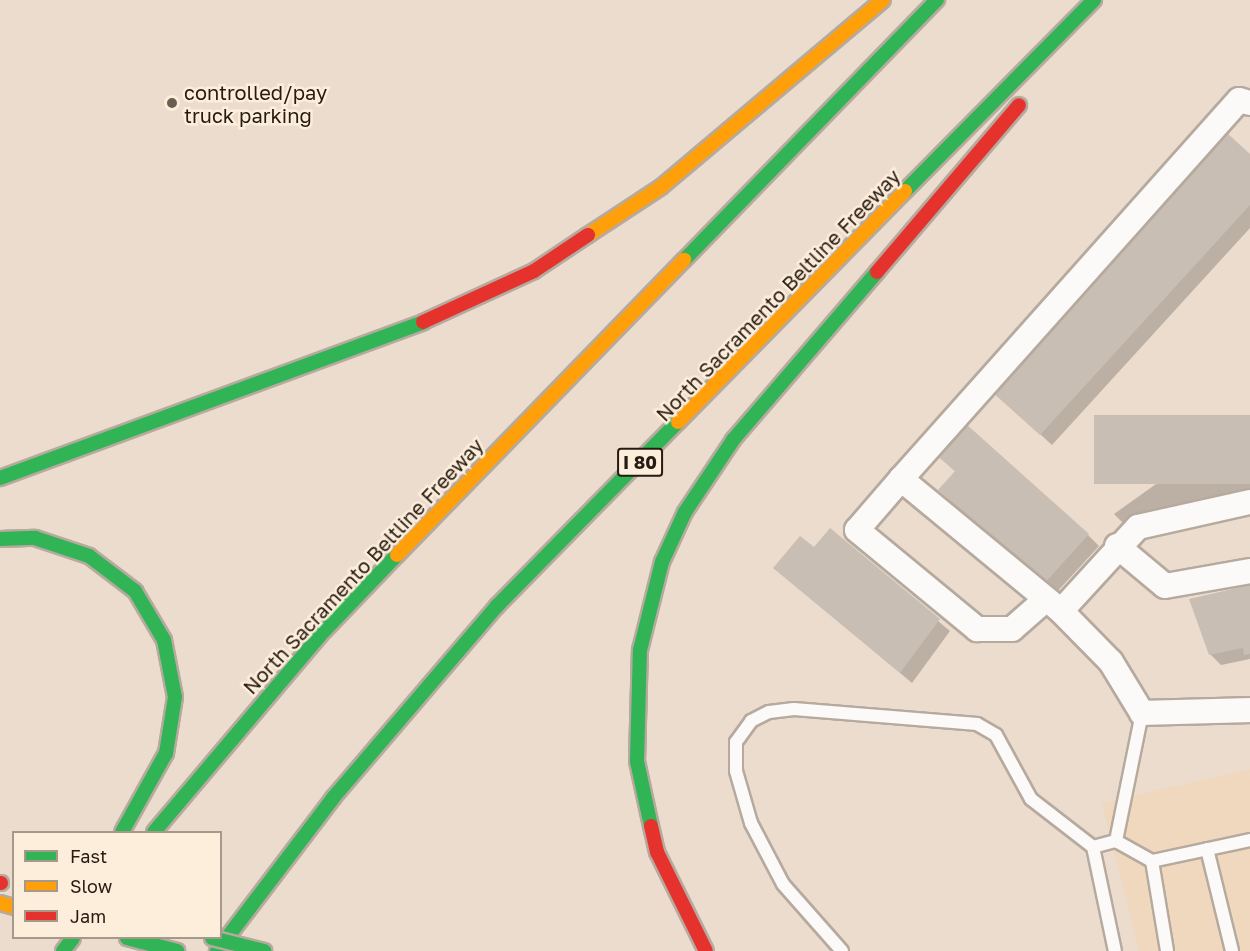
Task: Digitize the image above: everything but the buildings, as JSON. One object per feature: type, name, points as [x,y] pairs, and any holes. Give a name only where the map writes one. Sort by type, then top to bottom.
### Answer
[{"type":"main road","points":[[0,478],[426,321],[534,271],[661,187],[883,0]]},
{"type":"main road","name":"North Sacramento Beltline Freeway","points":[[155,831],[382,568],[937,0]]},
{"type":"main road","name":"North Sacramento Beltline Freeway","points":[[217,951],[333,798],[497,606],[1094,0]]},
{"type":"main road","points":[[1055,63],[1109,0]]},
{"type":"main road","points":[[706,951],[657,852],[637,760],[640,650],[662,562],[685,512],[733,440],[1032,90]]},
{"type":"main road","points":[[0,539],[35,538],[89,555],[135,591],[164,640],[175,697],[166,753],[123,831]]},
{"type":"main road","points":[[63,951],[72,939]]},
{"type":"main road","points":[[131,939],[177,951]]},
{"type":"main road","points":[[216,939],[264,951]]},
{"type":"street","points":[[1246,98],[856,530],[977,629],[1012,629],[1053,606],[1138,527],[1250,502]]},
{"type":"street","points":[[901,479],[1053,606],[1111,662],[1142,713],[1250,711]]},
{"type":"street","points":[[1117,546],[1165,586],[1250,571]]},
{"type":"lane","points":[[842,951],[783,884],[751,823],[736,771],[736,742],[751,721],[769,712],[795,709],[977,724],[996,735],[1031,799],[1093,847],[1115,951]]},
{"type":"lane","points":[[1116,841],[1142,713]]},
{"type":"lane","points":[[1093,847],[1116,841],[1152,861],[1250,840]]},
{"type":"lane","points":[[1207,849],[1232,951]]},
{"type":"lane","points":[[1152,861],[1167,951]]},
{"type":"shaded area","points":[[1250,769],[1250,951],[1139,951],[1102,803]]},
{"type":"traffic: fast","points":[[684,260],[937,0]]},
{"type":"traffic: fast","points":[[905,191],[1094,0]]},
{"type":"traffic: fast","points":[[651,826],[637,761],[640,650],[662,562],[685,512],[733,440],[877,272]]},
{"type":"traffic: fast","points":[[0,478],[423,322]]},
{"type":"traffic: fast","points":[[217,951],[333,798],[497,606],[678,422]]},
{"type":"traffic: fast","points":[[0,539],[35,538],[89,556],[135,591],[164,640],[175,697],[166,753],[123,831]]},
{"type":"traffic: fast","points":[[155,831],[325,630],[397,555]]},
{"type":"traffic: fast","points":[[63,951],[72,939]]},
{"type":"traffic: fast","points":[[131,939],[177,951]]},
{"type":"traffic: fast","points":[[216,939],[264,951]]},
{"type":"traffic: slow","points":[[588,235],[661,187],[883,0]]},
{"type":"traffic: slow","points":[[678,422],[905,191]]},
{"type":"traffic: slow","points":[[397,555],[684,260]]},
{"type":"traffic: slow","points":[[0,903],[12,906]]},
{"type":"traffic: jam","points":[[877,272],[1019,105]]},
{"type":"traffic: jam","points":[[423,322],[534,271],[588,235]]},
{"type":"traffic: jam","points":[[651,826],[657,852],[706,951]]},
{"type":"place","name":"controlled/pay truck parking","points":[[172,103]]}]
